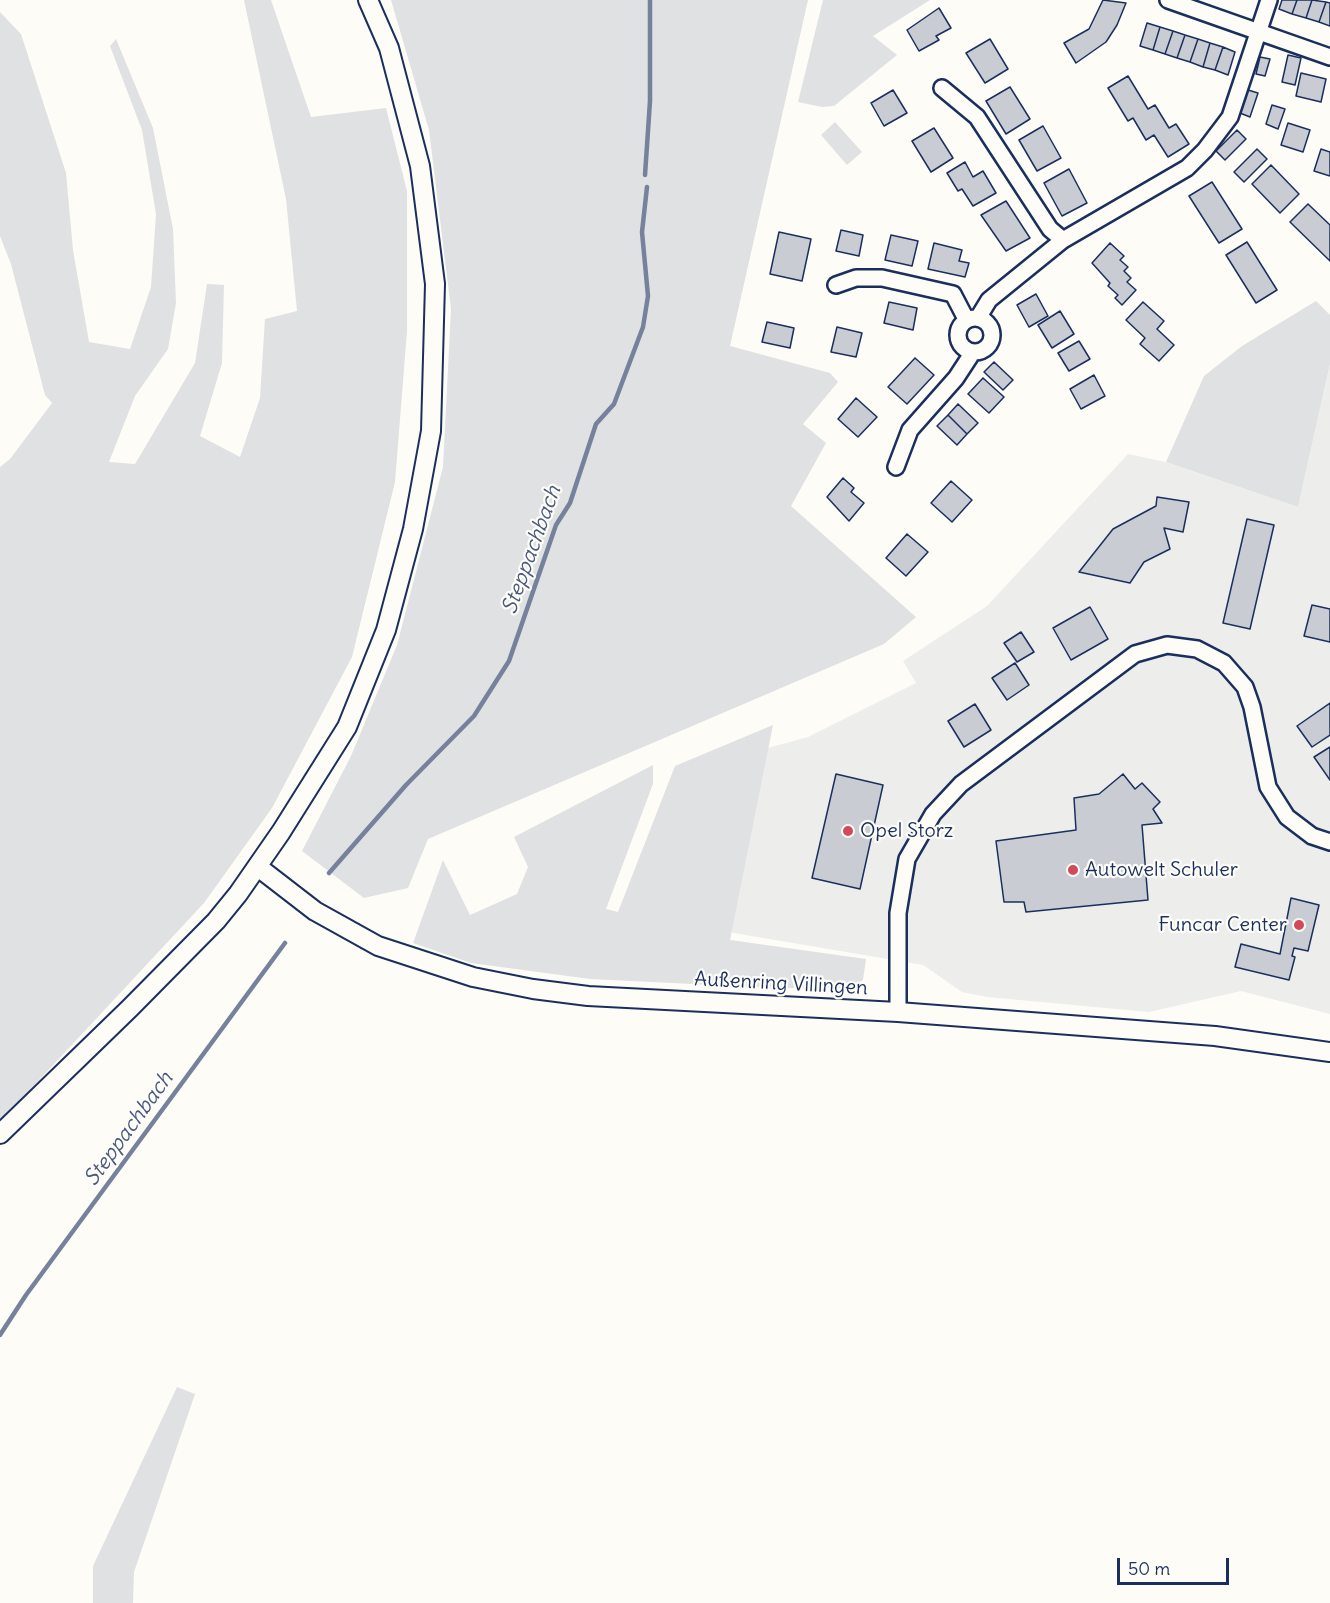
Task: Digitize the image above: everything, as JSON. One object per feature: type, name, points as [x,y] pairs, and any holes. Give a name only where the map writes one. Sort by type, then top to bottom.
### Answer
[{"type":"street","points":[[0,1134],[216,921],[258,867],[347,727],[386,630],[413,529],[431,431],[435,284],[420,166],[389,48],[368,0]]},
{"type":"street","points":[[1168,0],[1330,57]]},
{"type":"street","points":[[836,285],[856,278],[882,278],[953,294],[972,319],[991,328],[991,340],[984,349],[973,352],[963,348],[958,338],[959,328],[972,319],[989,300],[1063,240],[1187,168],[1205,150],[1230,117],[1269,0]]},
{"type":"street","points":[[942,88],[977,117],[1050,229],[1063,240]]},
{"type":"street","points":[[896,467],[910,430],[956,378],[973,352]]},
{"type":"street","points":[[898,1012],[898,913],[907,859],[933,814],[960,784],[1135,654],[1167,645],[1197,649],[1224,663],[1245,687],[1252,706],[1268,788],[1287,817],[1312,836],[1330,842]]},
{"type":"street","name":"Außenring Villingen","points":[[258,867],[315,911],[378,946],[473,977],[533,989],[588,996],[898,1012],[1215,1036],[1330,1052]]},
{"type":"shaded area","points":[[244,0],[271,0],[311,117],[386,108],[407,191],[407,331],[395,482],[352,657],[272,808],[204,903],[0,1122],[0,467],[10,459],[52,403],[45,395],[11,264],[0,236],[0,12],[21,34],[66,173],[73,250],[89,342],[130,349],[151,287],[156,214],[142,130],[110,46],[116,39],[153,128],[173,229],[176,303],[168,349],[135,396],[109,462],[135,464],[195,363],[207,284],[224,285],[222,363],[200,436],[240,457],[260,398],[265,319],[297,311],[286,199]]},
{"type":"shaded area","points":[[391,0],[808,0],[730,346],[830,373],[838,382],[803,424],[826,443],[791,506],[916,617],[884,644],[428,839],[408,888],[364,898],[302,851],[351,756],[397,645],[443,467],[451,309],[429,130]]},
{"type":"shaded area","points":[[823,0],[930,0],[873,36],[897,55],[834,106],[822,107],[798,102]]},
{"type":"shaded area","points":[[835,122],[862,152],[847,165],[821,135]]},
{"type":"shaded area","points":[[1316,301],[1330,315],[1330,364],[1298,507],[1166,462],[1204,376],[1242,346]]},
{"type":"shaded area","points":[[1330,364],[1330,1014],[1241,991],[1149,1012],[987,997],[962,992],[923,965],[633,916],[687,770],[808,737],[916,683],[903,661],[987,606],[1128,454],[1166,462],[1298,507]]},
{"type":"shaded area","points":[[773,725],[730,940],[866,959],[863,980],[848,988],[775,988],[590,979],[471,963],[413,943],[443,860],[470,915],[517,894],[528,867],[514,837],[653,765],[653,784],[606,909],[618,912],[675,766]]},
{"type":"shaded area","points":[[177,1387],[195,1394],[134,1572],[133,1603],[93,1603],[93,1566]]},
{"type":"building","points":[[1103,0],[1126,3],[1117,25],[1106,42],[1076,63],[1064,43],[1089,29]]},
{"type":"building","points":[[1282,0],[1297,0],[1292,14],[1279,9]]},
{"type":"building","points":[[1297,0],[1312,0],[1306,18],[1292,14]]},
{"type":"building","points":[[1312,0],[1326,2],[1319,22],[1306,18]]},
{"type":"building","points":[[1326,2],[1330,3],[1330,26],[1319,22]]},
{"type":"building","points":[[939,8],[951,28],[936,36],[939,40],[919,51],[907,30]]},
{"type":"building","points":[[1147,23],[1160,27],[1153,50],[1140,46]]},
{"type":"building","points":[[1160,27],[1173,31],[1165,54],[1153,50]]},
{"type":"building","points":[[1173,31],[1185,35],[1177,58],[1165,54]]},
{"type":"building","points":[[1185,35],[1198,39],[1190,62],[1177,58]]},
{"type":"building","points":[[990,39],[1008,69],[985,83],[966,53]]},
{"type":"building","points":[[1198,39],[1210,43],[1203,67],[1190,62]]},
{"type":"building","points":[[1210,43],[1223,47],[1215,70],[1203,67]]},
{"type":"building","points":[[1223,47],[1235,52],[1228,75],[1215,70]]},
{"type":"building","points":[[1288,55],[1301,58],[1295,85],[1282,82]]},
{"type":"building","points":[[1260,57],[1270,59],[1265,76],[1256,74]]},
{"type":"building","points":[[1301,73],[1326,79],[1321,102],[1296,96]]},
{"type":"building","points":[[1128,76],[1148,109],[1155,105],[1169,128],[1176,124],[1189,144],[1168,157],[1154,135],[1146,140],[1133,118],[1128,121],[1108,88]]},
{"type":"building","points":[[1010,87],[1030,119],[1006,134],[986,101]]},
{"type":"building","points":[[893,90],[907,113],[884,126],[871,103]]},
{"type":"building","points":[[1248,90],[1258,93],[1250,117],[1240,113]]},
{"type":"building","points":[[1272,105],[1285,109],[1278,129],[1266,124]]},
{"type":"building","points":[[1288,123],[1310,130],[1303,152],[1281,145]]},
{"type":"building","points":[[1043,126],[1061,158],[1037,171],[1019,140]]},
{"type":"building","points":[[934,128],[953,158],[931,172],[912,141]]},
{"type":"building","points":[[1237,130],[1246,139],[1225,160],[1216,151]]},
{"type":"building","points":[[1257,149],[1267,159],[1244,182],[1234,172]]},
{"type":"building","points":[[1321,149],[1330,152],[1330,176],[1314,171]]},
{"type":"building","points":[[965,162],[973,177],[983,171],[996,193],[973,206],[962,189],[958,191],[947,173]]},
{"type":"building","points":[[1271,165],[1299,194],[1280,213],[1252,184]]},
{"type":"building","points":[[1069,169],[1087,203],[1062,216],[1044,183]]},
{"type":"building","points":[[1212,182],[1242,229],[1219,243],[1189,196]]},
{"type":"building","points":[[1006,201],[1030,238],[1006,251],[981,215]]},
{"type":"building","points":[[1308,204],[1330,225],[1330,261],[1290,222]]},
{"type":"building","points":[[841,230],[863,235],[859,256],[836,251]]},
{"type":"building","points":[[779,232],[811,239],[802,281],[770,274]]},
{"type":"building","points":[[891,235],[918,241],[912,266],[885,260]]},
{"type":"building","points":[[1247,242],[1277,290],[1256,303],[1226,255]]},
{"type":"building","points":[[934,243],[962,250],[959,261],[969,263],[965,277],[928,269]]},
{"type":"building","points":[[1110,243],[1124,256],[1120,260],[1128,267],[1124,271],[1131,278],[1127,282],[1136,290],[1122,305],[1115,298],[1118,295],[1108,286],[1110,283],[1092,263]]},
{"type":"building","points":[[1036,294],[1048,316],[1029,327],[1017,305]]},
{"type":"building","points":[[889,302],[917,308],[913,330],[884,323]]},
{"type":"building","points":[[1143,302],[1164,321],[1157,329],[1174,345],[1159,361],[1140,344],[1145,338],[1126,320]]},
{"type":"building","points":[[1060,311],[1074,334],[1052,348],[1038,325]]},
{"type":"building","points":[[767,322],[794,328],[790,348],[762,342]]},
{"type":"building","points":[[837,327],[862,333],[856,357],[831,352]]},
{"type":"building","points":[[1079,341],[1090,359],[1069,371],[1058,353]]},
{"type":"building","points":[[915,358],[934,375],[907,404],[888,387]]},
{"type":"building","points":[[994,362],[1013,380],[1003,390],[984,372]]},
{"type":"building","points":[[1094,375],[1105,396],[1081,409],[1070,389]]},
{"type":"building","points":[[983,378],[1004,397],[989,413],[968,394]]},
{"type":"building","points":[[856,398],[877,417],[858,437],[838,419]]},
{"type":"building","points":[[958,404],[978,423],[967,434],[948,415]]},
{"type":"building","points":[[948,415],[967,434],[957,445],[937,426]]},
{"type":"building","points":[[843,478],[854,488],[851,492],[864,503],[849,521],[827,497]]},
{"type":"building","points":[[951,481],[972,500],[952,522],[931,503]]},
{"type":"building","points":[[1157,497],[1189,502],[1183,532],[1164,528],[1170,549],[1144,562],[1130,583],[1079,572],[1113,529],[1156,506]]},
{"type":"building","points":[[1247,519],[1274,525],[1250,629],[1223,623]]},
{"type":"building","points":[[907,534],[928,552],[906,576],[886,558]]},
{"type":"building","points":[[1312,605],[1330,609],[1330,642],[1304,636]]},
{"type":"building","points":[[1090,607],[1108,639],[1071,660],[1053,628]]},
{"type":"building","points":[[1021,632],[1034,652],[1017,662],[1004,643]]},
{"type":"building","points":[[1015,663],[1029,685],[1007,700],[992,678]]},
{"type":"building","points":[[1330,703],[1330,735],[1312,747],[1297,726]]},
{"type":"building","points":[[975,704],[991,730],[964,747],[948,721]]},
{"type":"building","points":[[1330,747],[1330,780],[1314,757]]},
{"type":"building","name":"Opel Storz","points":[[836,774],[883,785],[860,889],[812,878]]},
{"type":"building","name":"Autowelt Schuler","points":[[1123,774],[1135,789],[1142,783],[1160,802],[1153,809],[1162,823],[1142,825],[1148,900],[1026,912],[1024,902],[1004,902],[996,841],[1076,830],[1074,798],[1099,794]]},
{"type":"building","name":"Funcar Center","points":[[1291,898],[1319,905],[1308,951],[1294,948],[1292,956],[1295,957],[1289,980],[1235,967],[1241,944],[1280,954]]},
{"type":"waterway","name":"Steppachbach","points":[[645,175],[650,101],[650,0]]},
{"type":"waterway","name":"Steppachbach","points":[[329,873],[406,785],[474,716],[509,661],[556,525],[570,503],[596,424],[614,404],[643,327],[648,296],[642,232],[647,187]]},
{"type":"waterway","name":"Steppachbach","points":[[0,1335],[26,1295],[285,943]]},
{"type":"place","name":"Opel Storz","points":[[848,831]]},
{"type":"place","name":"Autowelt Schuler","points":[[1073,870]]},
{"type":"place","name":"Funcar Center","points":[[1299,925]]}]
